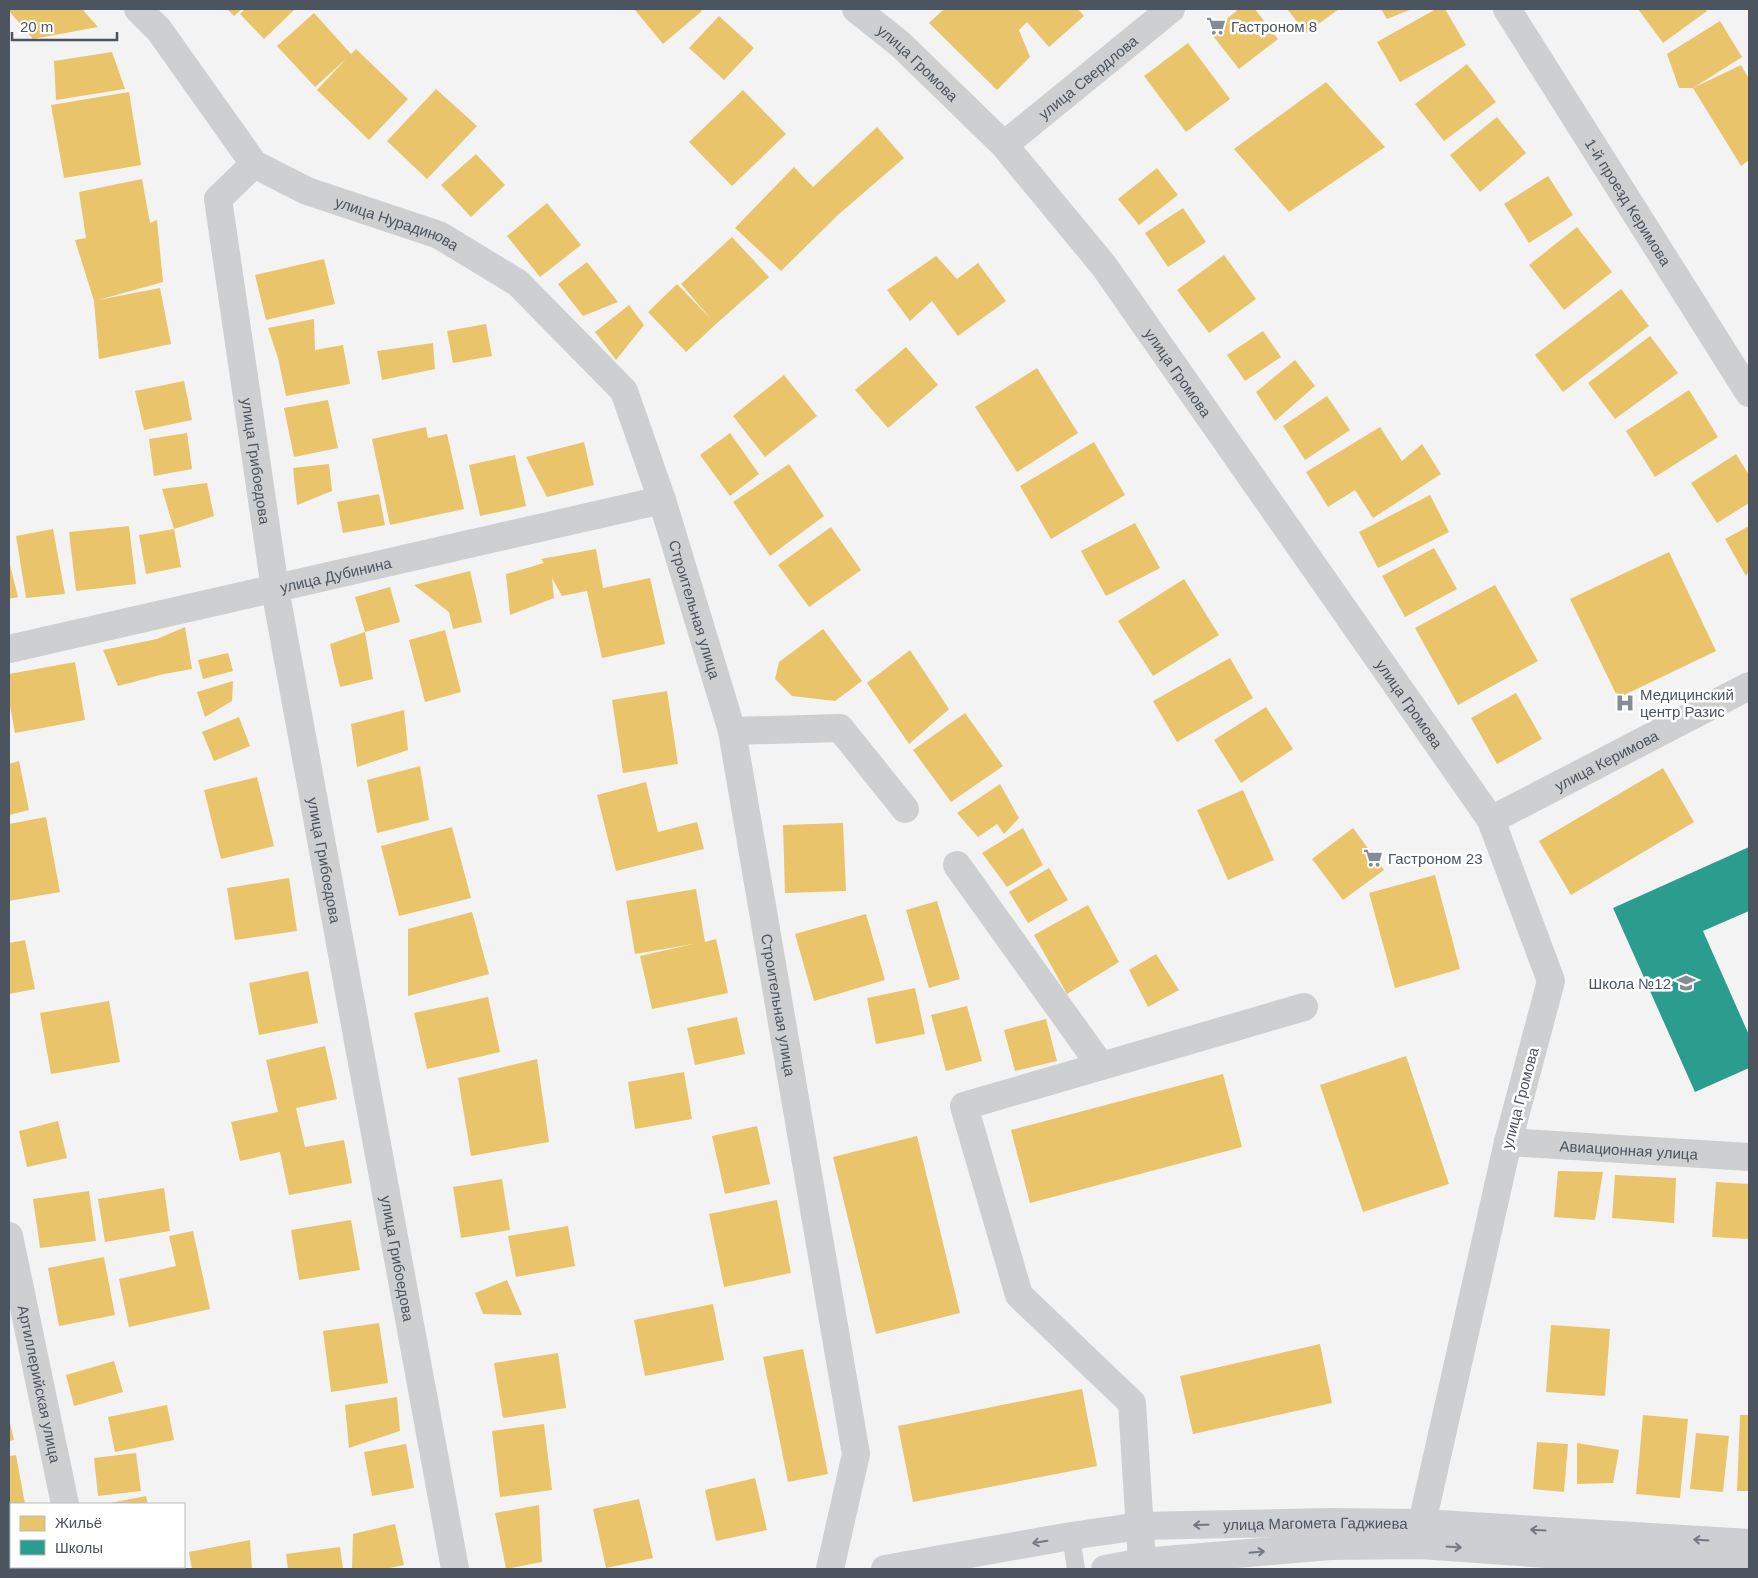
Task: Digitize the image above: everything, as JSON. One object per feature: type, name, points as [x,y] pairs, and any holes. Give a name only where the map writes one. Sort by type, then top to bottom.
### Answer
[{"type":"main road","name":"улица Магомета Гаджиева","points":[[885,1569],[1071,1536],[1140,1526],[1330,1522],[1602,1554],[1749,1567]]},
{"type":"main road","name":"улица Магомета Гаджиева","points":[[1105,1569],[1142,1562],[1330,1546],[1421,1534]]},
{"type":"main road","name":"улица Магомета Гаджиева","points":[[1602,1554],[1749,1543]]},
{"type":"street","name":"улица Нурадинова","points":[[138,9],[159,30],[254,164],[307,191],[439,236],[518,283],[624,391],[644,450]]},
{"type":"street","name":"улица Громова","points":[[856,9],[900,44],[1004,145],[1104,266],[1491,820],[1551,981],[1508,1142],[1421,1534]]},
{"type":"street","name":"улица Свердлова","points":[[1004,145],[1171,9]]},
{"type":"street","name":"1-й проезд Керимова","points":[[1507,9],[1749,394]]},
{"type":"street","name":"улица Грибоедова","points":[[254,164],[218,199],[275,589],[455,1569]]},
{"type":"street","name":"Строительная улица","points":[[644,450],[662,500],[732,731],[856,1454],[830,1569]]},
{"type":"street","name":"улица Дубинина","points":[[9,649],[662,500]]},
{"type":"street","name":"улица Керимова","points":[[1491,820],[1749,686]]},
{"type":"street","points":[[732,731],[840,728],[906,810]]},
{"type":"street","points":[[958,865],[1101,1066]]},
{"type":"street","points":[[1142,1562],[1132,1402],[1019,1295],[964,1106],[1304,1007]]},
{"type":"street","name":"Авиационная улица","points":[[1508,1142],[1749,1157]]},
{"type":"street","name":"Артиллерийская улица","points":[[9,1236],[65,1503]]},
{"type":"lane","points":[[1071,1536],[1076,1569]]},
{"type":"building: Жильё","points":[[9,9],[82,9],[98,27],[33,39]]},
{"type":"building: Жильё","points":[[227,9],[242,9],[234,16]]},
{"type":"building: Жильё","points":[[245,9],[295,9],[264,39],[240,14]]},
{"type":"building: Жильё","points":[[700,9],[702,11],[663,44],[635,10]]},
{"type":"building: Жильё","points":[[944,9],[1078,9],[1084,16],[1049,47],[1027,22],[1019,30],[1030,57],[997,90],[929,23]]},
{"type":"building: Жильё","points":[[1239,9],[1255,9],[1278,39],[1239,69],[1210,32]]},
{"type":"building: Жильё","points":[[1287,9],[1339,9],[1306,33]]},
{"type":"building: Жильё","points":[[1381,9],[1412,9],[1387,19]]},
{"type":"building: Жильё","points":[[1436,9],[1445,9],[1466,45],[1400,82],[1377,42]]},
{"type":"building: Жильё","points":[[1638,9],[1705,9],[1707,11],[1663,43]]},
{"type":"building: Жильё","points":[[314,13],[351,54],[356,49],[408,99],[369,140],[317,90],[346,59],[315,87],[277,46]]},
{"type":"building: Жильё","points":[[719,16],[754,48],[724,80],[689,48]]},
{"type":"building: Жильё","points":[[1720,21],[1742,57],[1693,88],[1679,88],[1667,54]]},
{"type":"building: Жильё","points":[[1188,43],[1230,99],[1186,132],[1144,76]]},
{"type":"building: Жильё","points":[[112,52],[125,89],[56,100],[54,61]]},
{"type":"building: Жильё","points":[[1467,64],[1496,102],[1444,141],[1415,104]]},
{"type":"building: Жильё","points":[[1741,65],[1749,79],[1749,160],[1741,166],[1693,88]]},
{"type":"building: Жильё","points":[[1326,82],[1385,147],[1289,212],[1234,149]]},
{"type":"building: Жильё","points":[[436,89],[477,126],[427,179],[387,141]]},
{"type":"building: Жильё","points":[[743,90],[786,134],[732,186],[689,142]]},
{"type":"building: Жильё","points":[[129,92],[141,165],[64,178],[51,105]]},
{"type":"building: Жильё","points":[[1497,117],[1526,153],[1480,192],[1450,155]]},
{"type":"building: Жильё","points":[[877,127],[904,158],[839,214],[781,271],[735,228],[794,167],[813,187]]},
{"type":"building: Жильё","points":[[476,154],[505,185],[471,217],[441,185]]},
{"type":"building: Жильё","points":[[1157,168],[1178,195],[1139,225],[1118,199]]},
{"type":"building: Жильё","points":[[1548,176],[1573,215],[1529,243],[1504,204]]},
{"type":"building: Жильё","points":[[142,179],[150,223],[157,220],[163,282],[98,300],[160,288],[171,344],[99,359],[94,301],[75,240],[86,238],[79,192]]},
{"type":"building: Жильё","points":[[547,203],[581,245],[540,277],[507,236]]},
{"type":"building: Жильё","points":[[1183,208],[1206,242],[1168,267],[1145,233]]},
{"type":"building: Жильё","points":[[1577,227],[1612,272],[1564,310],[1529,265]]},
{"type":"building: Жильё","points":[[732,237],[769,277],[686,352],[648,312],[677,284],[711,319],[681,284]]},
{"type":"building: Жильё","points":[[1224,255],[1256,299],[1209,333],[1177,290]]},
{"type":"building: Жильё","points":[[936,256],[957,279],[978,263],[1006,301],[958,336],[932,301],[910,321],[887,290]]},
{"type":"building: Жильё","points":[[324,259],[335,304],[266,320],[255,275]]},
{"type":"building: Жильё","points":[[587,262],[618,302],[583,316],[558,284]]},
{"type":"building: Жильё","points":[[1621,289],[1649,326],[1563,392],[1535,355]]},
{"type":"building: Жильё","points":[[629,305],[644,325],[616,360],[595,332]]},
{"type":"building: Жильё","points":[[314,319],[315,350],[343,345],[350,384],[286,396],[278,358],[268,328]]},
{"type":"building: Жильё","points":[[486,324],[492,356],[453,363],[447,331]]},
{"type":"building: Жильё","points":[[1263,331],[1281,357],[1245,381],[1227,355]]},
{"type":"building: Жильё","points":[[1650,336],[1678,373],[1615,419],[1588,383]]},
{"type":"building: Жильё","points":[[433,343],[435,369],[382,380],[377,351]]},
{"type":"building: Жильё","points":[[906,347],[938,385],[888,428],[855,390]]},
{"type":"building: Жильё","points":[[1295,360],[1315,386],[1275,421],[1256,392]]},
{"type":"building: Жильё","points":[[1037,368],[1078,433],[1017,472],[975,407]]},
{"type":"building: Жильё","points":[[784,375],[817,416],[765,457],[733,416]]},
{"type":"building: Жильё","points":[[184,381],[192,420],[144,430],[135,391]]},
{"type":"building: Жильё","points":[[1689,390],[1718,437],[1655,477],[1626,431]]},
{"type":"building: Жильё","points":[[1327,396],[1350,430],[1305,460],[1283,426]]},
{"type":"building: Жильё","points":[[328,400],[338,448],[294,457],[284,408]]},
{"type":"building: Жильё","points":[[426,427],[428,438],[447,434],[464,509],[390,525],[372,439]]},
{"type":"building: Жильё","points":[[1380,427],[1402,461],[1422,444],[1441,474],[1373,518],[1355,490],[1328,507],[1306,472]]},
{"type":"building: Жильё","points":[[187,433],[192,469],[154,476],[149,439]]},
{"type":"building: Жильё","points":[[730,433],[759,474],[730,496],[700,455]]},
{"type":"building: Жильё","points":[[584,442],[594,485],[547,497],[526,457]]},
{"type":"building: Жильё","points":[[1094,442],[1125,495],[1051,539],[1020,486]]},
{"type":"building: Жильё","points":[[1736,454],[1749,475],[1749,503],[1717,523],[1691,483]]},
{"type":"building: Жильё","points":[[515,455],[526,506],[480,516],[469,465]]},
{"type":"building: Жильё","points":[[329,464],[332,491],[297,505],[293,468]]},
{"type":"building: Жильё","points":[[789,464],[824,516],[770,556],[733,502]]},
{"type":"building: Жильё","points":[[207,483],[214,516],[174,529],[162,489]]},
{"type":"building: Жильё","points":[[379,494],[385,525],[343,533],[337,502]]},
{"type":"building: Жильё","points":[[1430,495],[1449,532],[1378,568],[1359,532]]},
{"type":"building: Жильё","points":[[1135,523],[1160,568],[1106,596],[1081,551]]},
{"type":"building: Жильё","points":[[129,526],[136,584],[76,591],[69,532]]},
{"type":"building: Жильё","points":[[1749,526],[1749,571],[1746,576],[1725,539]]},
{"type":"building: Жильё","points":[[831,527],[861,570],[809,607],[778,565]]},
{"type":"building: Жильё","points":[[53,529],[65,594],[26,598],[16,536]]},
{"type":"building: Жильё","points":[[174,529],[181,567],[146,574],[139,535]]},
{"type":"building: Жильё","points":[[1434,548],[1457,589],[1405,617],[1382,576]]},
{"type":"building: Жильё","points":[[596,549],[603,588],[650,578],[665,644],[602,658],[587,591],[562,596],[552,578],[554,598],[510,615],[506,574],[544,563],[541,559]]},
{"type":"building: Жильё","points":[[1669,552],[1716,651],[1618,698],[1570,599]]},
{"type":"building: Жильё","points":[[9,561],[18,597],[9,599]]},
{"type":"building: Жильё","points":[[470,571],[482,622],[453,629],[449,612],[414,585]]},
{"type":"building: Жильё","points":[[1184,579],[1219,635],[1153,676],[1118,621]]},
{"type":"building: Жильё","points":[[1495,585],[1538,661],[1458,705],[1415,628]]},
{"type":"building: Жильё","points":[[390,587],[400,622],[365,632],[355,597]]},
{"type":"building: Жильё","points":[[185,627],[192,669],[118,686],[103,650],[157,639]]},
{"type":"building: Жильё","points":[[823,629],[862,681],[835,701],[792,696],[775,679],[779,662]]},
{"type":"building: Жильё","points":[[445,630],[461,692],[425,702],[409,640]]},
{"type":"building: Жильё","points":[[365,632],[373,679],[340,687],[330,644]]},
{"type":"building: Жильё","points":[[910,650],[949,709],[909,744],[867,683]]},
{"type":"building: Жильё","points":[[228,653],[233,671],[203,679],[198,660]]},
{"type":"building: Жильё","points":[[1230,658],[1253,698],[1177,742],[1153,701]]},
{"type":"building: Жильё","points":[[75,662],[85,720],[15,733],[9,701],[9,674]]},
{"type":"building: Жильё","points":[[233,681],[232,701],[205,717],[197,692]]},
{"type":"building: Жильё","points":[[667,691],[678,764],[623,773],[612,700]]},
{"type":"building: Жильё","points":[[1516,693],[1542,739],[1497,764],[1471,718]]},
{"type":"building: Жильё","points":[[1266,707],[1293,749],[1241,783],[1214,740]]},
{"type":"building: Жильё","points":[[404,710],[408,750],[357,767],[351,724]]},
{"type":"building: Жильё","points":[[965,713],[1003,766],[951,802],[913,750]]},
{"type":"building: Жильё","points":[[239,717],[250,746],[214,761],[202,732]]},
{"type":"building: Жильё","points":[[19,761],[29,810],[9,815],[9,764]]},
{"type":"building: Жильё","points":[[420,766],[429,820],[377,833],[367,780]]},
{"type":"building: Жильё","points":[[1663,768],[1694,822],[1571,895],[1539,841]]},
{"type":"building: Жильё","points":[[257,777],[274,846],[221,859],[204,790]]},
{"type":"building: Жильё","points":[[646,782],[658,832],[697,822],[704,849],[616,871],[597,795]]},
{"type":"building: Жильё","points":[[1000,784],[1019,818],[1004,834],[997,824],[978,837],[957,813]]},
{"type":"building: Жильё","points":[[1243,790],[1274,860],[1228,880],[1197,810]]},
{"type":"building: Жильё","points":[[46,817],[60,892],[9,901],[9,824]]},
{"type":"building: Жильё","points":[[843,823],[846,891],[785,893],[783,825]]},
{"type":"building: Жильё","points":[[452,827],[471,898],[399,916],[381,846]]},
{"type":"building: Жильё","points":[[1023,828],[1043,865],[1007,887],[982,853]]},
{"type":"building: Жильё","points":[[1353,828],[1384,870],[1343,900],[1312,859]]},
{"type":"building: Жильё","points":[[1049,868],[1068,900],[1028,923],[1009,892]]},
{"type":"building: Жильё","points":[[1435,875],[1460,969],[1395,988],[1369,893]]},
{"type":"building: Жильё","points":[[289,878],[297,931],[235,940],[227,888]]},
{"type":"building: Жильё","points":[[696,889],[705,942],[716,939],[728,993],[652,1009],[640,956],[693,944],[635,954],[626,901]]},
{"type":"building: Жильё","points":[[937,901],[960,979],[929,988],[906,910]]},
{"type":"building: Жильё","points":[[1088,905],[1119,962],[1067,994],[1034,935]]},
{"type":"building: Жильё","points":[[472,912],[489,974],[408,996],[408,929]]},
{"type":"building: Жильё","points":[[866,914],[885,980],[814,1001],[795,934]]},
{"type":"building: Жильё","points":[[25,940],[35,989],[9,994],[9,943]]},
{"type":"building: Жильё","points":[[1156,954],[1179,990],[1148,1007],[1129,970]]},
{"type":"building: Жильё","points":[[308,971],[318,1023],[259,1035],[249,983]]},
{"type":"building: Жильё","points":[[915,988],[925,1034],[876,1044],[867,998]]},
{"type":"building: Жильё","points":[[488,997],[500,1052],[427,1069],[414,1013]]},
{"type":"building: Жильё","points":[[109,1001],[120,1062],[51,1074],[40,1013]]},
{"type":"building: Жильё","points":[[967,1006],[982,1061],[946,1071],[931,1015]]},
{"type":"building: Жильё","points":[[737,1017],[745,1054],[695,1065],[687,1028]]},
{"type":"building: Жильё","points":[[1046,1019],[1057,1061],[1015,1071],[1004,1030]]},
{"type":"building: Жильё","points":[[325,1046],[337,1099],[296,1108],[305,1147],[344,1140],[352,1183],[289,1195],[280,1152],[240,1161],[231,1122],[278,1112],[266,1060]]},
{"type":"building: Жильё","points":[[1406,1056],[1449,1184],[1363,1212],[1320,1085]]},
{"type":"building: Жильё","points":[[537,1059],[549,1142],[471,1156],[458,1078]]},
{"type":"building: Жильё","points":[[684,1072],[692,1119],[635,1129],[628,1082]]},
{"type":"building: Жильё","points":[[1223,1074],[1242,1147],[1030,1203],[1011,1130]]},
{"type":"building: Жильё","points":[[58,1121],[67,1158],[27,1167],[19,1131]]},
{"type":"building: Жильё","points":[[757,1126],[770,1184],[725,1194],[712,1136]]},
{"type":"building: Жильё","points":[[917,1136],[960,1313],[876,1334],[833,1157]]},
{"type":"building: Жильё","points":[[1558,1171],[1603,1172],[1595,1220],[1554,1217]]},
{"type":"building: Жильё","points":[[1615,1175],[1676,1178],[1674,1223],[1612,1218]]},
{"type":"building: Жильё","points":[[502,1179],[510,1230],[461,1238],[453,1187]]},
{"type":"building: Жильё","points":[[1716,1182],[1749,1184],[1749,1239],[1712,1237]]},
{"type":"building: Жильё","points":[[164,1188],[170,1231],[105,1242],[98,1199]]},
{"type":"building: Жильё","points":[[89,1191],[96,1241],[40,1248],[33,1199]]},
{"type":"building: Жильё","points":[[777,1200],[791,1273],[724,1287],[709,1214]]},
{"type":"building: Жильё","points":[[351,1220],[360,1270],[299,1280],[291,1230]]},
{"type":"building: Жильё","points":[[568,1226],[575,1266],[516,1277],[508,1236]]},
{"type":"building: Жильё","points":[[193,1231],[210,1309],[129,1327],[119,1279],[176,1266],[169,1236]]},
{"type":"building: Жильё","points":[[104,1257],[115,1315],[59,1326],[48,1268]]},
{"type":"building: Жильё","points":[[507,1280],[522,1315],[483,1314],[475,1293]]},
{"type":"building: Жильё","points":[[713,1304],[724,1360],[645,1376],[634,1320]]},
{"type":"building: Жильё","points":[[379,1323],[388,1383],[331,1392],[323,1331]]},
{"type":"building: Жильё","points":[[1551,1325],[1610,1329],[1605,1396],[1546,1392]]},
{"type":"building: Жильё","points":[[1320,1344],[1332,1403],[1193,1434],[1180,1376]]},
{"type":"building: Жильё","points":[[803,1349],[828,1474],[788,1482],[763,1357]]},
{"type":"building: Жильё","points":[[558,1353],[566,1408],[503,1418],[494,1363]]},
{"type":"building: Жильё","points":[[114,1361],[123,1392],[74,1406],[66,1375]]},
{"type":"building: Жильё","points":[[1082,1389],[1097,1466],[913,1502],[898,1426]]},
{"type":"building: Жильё","points":[[397,1397],[400,1431],[349,1448],[345,1405]]},
{"type":"building: Жильё","points":[[167,1405],[174,1440],[115,1452],[108,1417]]},
{"type":"building: Жильё","points":[[1643,1415],[1688,1419],[1680,1498],[1636,1494]]},
{"type":"building: Жильё","points":[[1740,1415],[1749,1415],[1749,1491],[1737,1491]]},
{"type":"building: Жильё","points":[[9,1419],[14,1440],[9,1441]]},
{"type":"building: Жильё","points":[[544,1424],[552,1490],[500,1497],[492,1431]]},
{"type":"building: Жильё","points":[[1696,1433],[1729,1436],[1723,1492],[1690,1489]]},
{"type":"building: Жильё","points":[[1537,1442],[1568,1444],[1564,1492],[1533,1489]]},
{"type":"building: Жильё","points":[[1577,1443],[1619,1450],[1613,1483],[1577,1484]]},
{"type":"building: Жильё","points":[[406,1444],[414,1488],[372,1496],[364,1452]]},
{"type":"building: Жильё","points":[[136,1453],[141,1491],[98,1496],[94,1458]]},
{"type":"building: Жильё","points":[[16,1455],[25,1503],[10,1503],[10,1510],[9,1510],[9,1456]]},
{"type":"building: Жильё","points":[[755,1478],[767,1530],[716,1541],[705,1490]]},
{"type":"building: Жильё","points":[[146,1496],[148,1503],[110,1503]]},
{"type":"building: Жильё","points":[[639,1499],[653,1558],[606,1568],[593,1509]]},
{"type":"building: Жильё","points":[[539,1505],[542,1562],[506,1569],[495,1513]]},
{"type":"building: Жильё","points":[[9,1522],[10,1568],[36,1568],[9,1569]]},
{"type":"building: Жильё","points":[[395,1524],[404,1565],[385,1569],[352,1569],[353,1534]]},
{"type":"building: Жильё","points":[[250,1540],[252,1569],[192,1569],[189,1552]]},
{"type":"building: Жильё","points":[[340,1547],[343,1569],[288,1569],[286,1554]]},
{"type":"building: Жильё","points":[[112,1568],[166,1568],[166,1569]]},
{"type":"building: Школы","name":"Школа №12","points":[[1749,847],[1749,911],[1703,931],[1749,1035],[1749,1068],[1695,1092],[1613,908]]},
{"type":"place","name":"Гастроном 8","points":[[1216,26]]},
{"type":"place","name":"Медицинский центр Разис","points":[[1625,703]]},
{"type":"place","name":"Гастроном 23","points":[[1373,858]]},
{"type":"place","name":"Школа №12","points":[[1686,983]]}]
